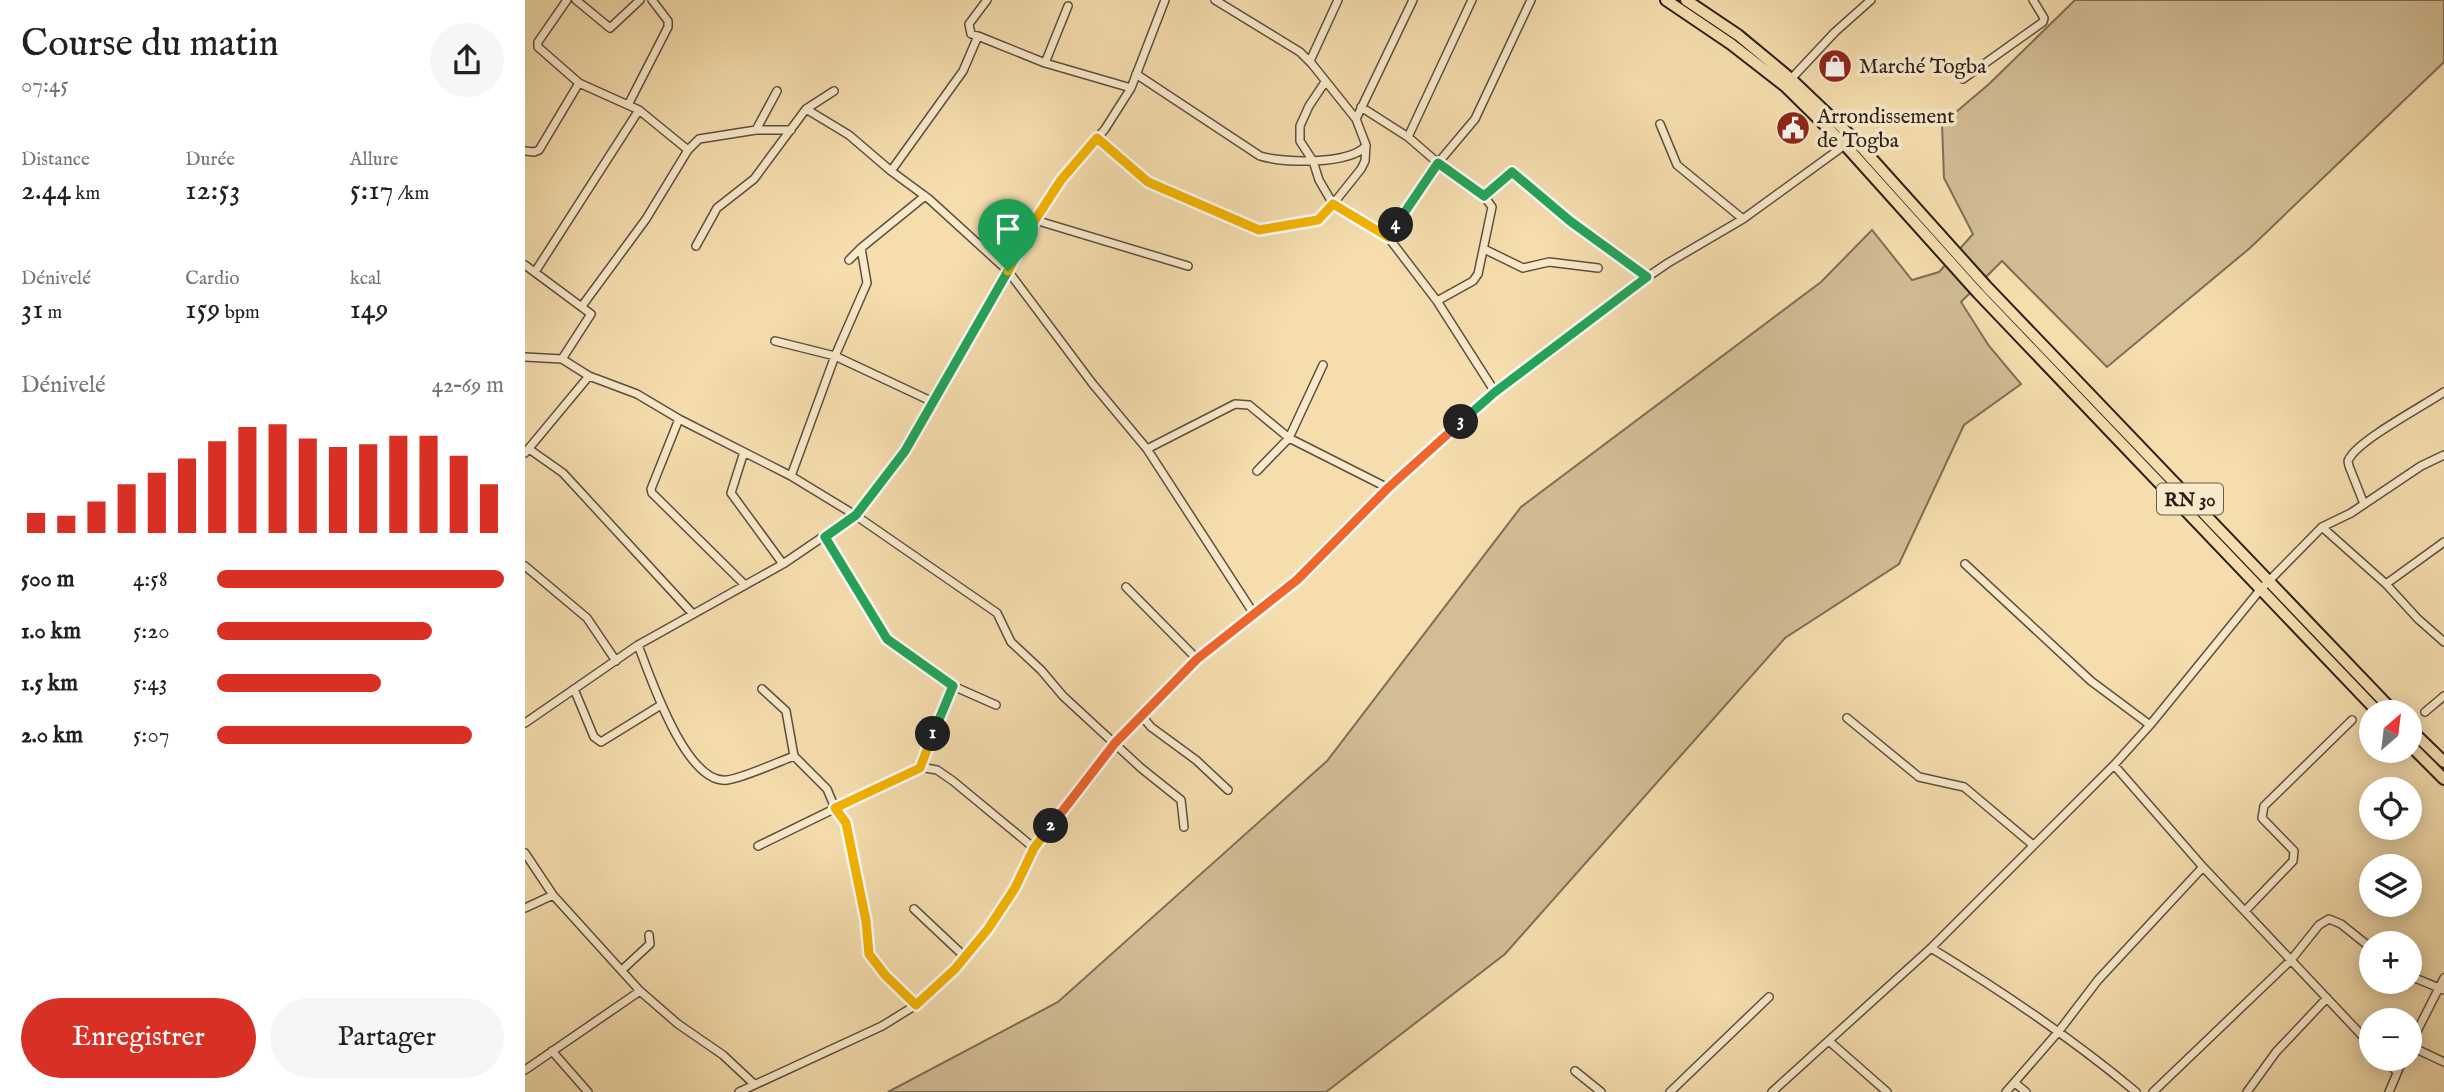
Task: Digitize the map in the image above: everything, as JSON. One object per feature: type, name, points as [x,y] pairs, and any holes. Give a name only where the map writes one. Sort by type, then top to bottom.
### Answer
[{"type":"main road","name":"RN 30","points":[[1667,0],[1788,83],[1950,253]]},
{"type":"main road","name":"RN 30","points":[[1686,0],[1738,36],[1854,139],[1982,289],[2264,586],[2367,700]]},
{"type":"main road","name":"RN 30","points":[[2264,586],[2382,700]]},
{"type":"main road","points":[[2422,741],[2444,762]]},
{"type":"main road","points":[[2422,757],[2444,779]]},
{"type":"street","points":[[567,0],[537,46],[579,83],[639,110],[688,150]]},
{"type":"street","points":[[576,0],[610,28],[641,0]]},
{"type":"street","points":[[628,105],[669,25],[652,0]]},
{"type":"street","points":[[987,0],[969,23],[971,34],[1045,63],[1131,88]]},
{"type":"street","points":[[525,723],[638,645],[783,564],[856,515],[905,451],[1035,220],[1061,180],[1097,138],[1131,88],[1165,0]]},
{"type":"street","points":[[1097,138],[1148,182],[1259,230],[1318,220],[1333,204],[1361,169],[1366,145],[1356,118],[1310,61],[1287,43],[1215,0]]},
{"type":"street","points":[[1310,61],[1338,0]]},
{"type":"street","points":[[1356,118],[1413,0]]},
{"type":"street","points":[[1408,137],[1472,0]]},
{"type":"street","points":[[1388,237],[1438,163],[1475,119],[1531,0]]},
{"type":"street","points":[[1788,83],[1835,32],[1871,0]]},
{"type":"street","points":[[1963,79],[2043,22],[2044,18],[2033,0]]},
{"type":"street","points":[[1045,63],[1068,6]]},
{"type":"street","points":[[891,171],[958,79],[978,37]]},
{"type":"street","points":[[1136,74],[1260,156],[1280,160],[1313,161],[1354,154],[1366,145]]},
{"type":"street","points":[[1325,82],[1300,126],[1300,141],[1313,161],[1319,180],[1333,204],[1388,237],[1437,301],[1495,392]]},
{"type":"street","points":[[525,151],[539,150],[579,83]]},
{"type":"street","points":[[755,130],[777,91]]},
{"type":"street","points":[[696,246],[717,208],[754,179],[806,109],[834,91]]},
{"type":"street","points":[[1361,107],[1408,137],[1438,163],[1484,196],[1492,207],[1478,274],[1473,281],[1437,301]]},
{"type":"street","points":[[806,109],[849,135],[925,196],[1008,271],[1092,383],[1147,449],[1254,614]]},
{"type":"street","points":[[535,272],[639,110]]},
{"type":"street","points":[[1660,124],[1677,165],[1743,219]]},
{"type":"street","points":[[582,306],[646,219],[688,150],[699,139],[755,130],[791,130]]},
{"type":"street","points":[[739,1092],[882,1026],[916,1005],[965,957],[1015,888],[1034,848],[1115,743],[1197,659],[1297,580],[1388,488],[1495,392],[1647,277],[1743,219],[1845,145]]},
{"type":"street","points":[[1484,196],[1512,172],[1570,221],[1647,277]]},
{"type":"street","points":[[849,260],[925,196]]},
{"type":"street","points":[[1035,220],[1188,266]]},
{"type":"street","points":[[791,476],[835,356],[867,284],[861,248]]},
{"type":"street","points":[[1484,249],[1524,268],[1549,262],[1598,268]]},
{"type":"street","points":[[525,265],[591,313],[591,317],[562,359]]},
{"type":"street","points":[[775,341],[835,356],[933,402]]},
{"type":"street","points":[[525,357],[562,359],[589,376],[637,394],[679,419],[791,476],[856,515],[997,613],[1011,642],[1063,696],[1181,800],[1184,827]]},
{"type":"street","points":[[1257,471],[1289,438],[1323,365]]},
{"type":"street","points":[[589,376],[527,451],[563,474],[692,613]]},
{"type":"street","points":[[2364,504],[2349,466],[2348,460],[2352,454],[2444,392]]},
{"type":"street","points":[[1147,449],[1235,404],[1249,405],[1289,438],[1388,488]]},
{"type":"street","points":[[679,419],[651,489],[652,494],[745,585]]},
{"type":"street","points":[[744,452],[731,493],[783,564]]},
{"type":"street","points":[[1772,1092],[1931,948],[2113,765],[2150,725],[2264,586],[2322,527],[2364,504],[2421,466],[2442,458]]},
{"type":"street","points":[[2322,527],[2386,584],[2418,620],[2444,642]]},
{"type":"street","points":[[825,537],[887,639],[953,686],[996,705]]},
{"type":"street","points":[[2386,584],[2444,542]]},
{"type":"street","points":[[1965,564],[2091,681],[2150,725]]},
{"type":"street","points":[[525,566],[587,618],[616,661]]},
{"type":"street","points":[[1126,587],[1197,659]]},
{"type":"street","points":[[638,645],[661,705],[685,749],[698,767],[714,779],[728,780],[794,756]]},
{"type":"street","points":[[920,768],[953,686]]},
{"type":"street","points":[[574,689],[594,737],[601,742],[661,705]]},
{"type":"street","points":[[762,689],[786,712],[794,756],[827,789],[835,808],[846,823],[866,921],[869,954],[885,975],[916,1005]]},
{"type":"street","points":[[2425,712],[2444,696]]},
{"type":"street","points":[[1141,715],[1151,727],[1196,760],[1229,790]]},
{"type":"street","points":[[1847,718],[1919,777],[1964,787],[2033,845]]},
{"type":"street","points":[[2245,911],[2295,856],[2294,851],[2262,818],[2264,806],[2352,720]]},
{"type":"street","points":[[2113,765],[2203,867],[2359,1032]]},
{"type":"street","points":[[758,846],[920,768],[937,770],[953,781],[1034,848]]},
{"type":"street","points":[[525,853],[553,895],[640,991],[678,1024],[723,1055],[754,1084]]},
{"type":"street","points":[[2006,1092],[2059,1031],[2098,980],[2203,867]]},
{"type":"street","points":[[525,908],[553,895]]},
{"type":"street","points":[[914,909],[965,957]]},
{"type":"street","points":[[2153,1092],[2291,960],[2319,925],[2329,919],[2359,939]]},
{"type":"street","points":[[622,970],[650,944],[649,935]]},
{"type":"street","points":[[1931,948],[2003,992],[2059,1031],[2136,1092]]},
{"type":"street","points":[[2422,1025],[2442,989],[2444,978]]},
{"type":"street","points":[[2422,981],[2442,989]]},
{"type":"street","points":[[525,1070],[640,991]]},
{"type":"street","points":[[1670,1092],[1769,997]]},
{"type":"street","points":[[2247,1092],[2276,1052],[2327,998]]},
{"type":"street","points":[[1829,1041],[1887,1092]]},
{"type":"street","points":[[552,1051],[588,1092]]},
{"type":"street","points":[[2422,1052],[2444,1062]]},
{"type":"street","points":[[1575,1071],[1601,1092]]},
{"type":"street","points":[[2389,1092],[2397,1072]]},
{"type":"street","points":[[2015,1083],[2026,1092]]},
{"type":"shaded area","points":[[2075,0],[2444,0],[2444,62],[2250,248],[2107,367],[2002,261],[1961,302],[1989,346],[2021,384],[1964,425],[1899,564],[1785,638],[1505,954],[1326,1092],[888,1092],[1058,1002],[1327,761],[1521,507],[1821,282],[1872,230],[1912,280],[1939,272],[1973,234],[1944,178],[1942,124],[1989,84]]},
{"type":"place","name":"Marché Togba","points":[[1835,66]]},
{"type":"place","name":"Arrondissement de Togba","points":[[1793,128]]},
{"type":"route","points":[[1097,138],[1148,182],[1259,230],[1318,220],[1333,204],[1369,223],[1388,237],[1438,163],[1484,196],[1512,172],[1570,221],[1647,277],[1495,392],[1388,488],[1297,580],[1197,659],[1115,743],[1034,848],[1015,888],[988,929],[955,969],[916,1005],[885,975],[869,954],[866,921],[846,823],[835,808],[920,768],[953,686],[887,639],[825,537],[856,515],[905,451],[1008,271],[1035,220],[1061,180],[1097,138]]}]
